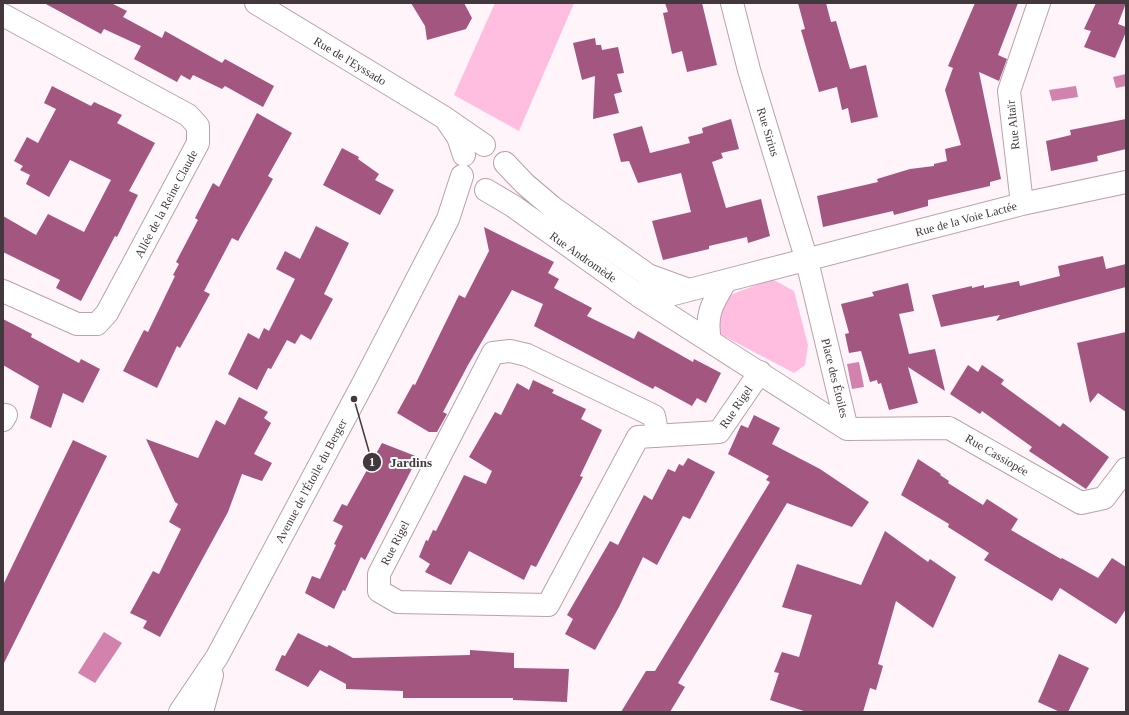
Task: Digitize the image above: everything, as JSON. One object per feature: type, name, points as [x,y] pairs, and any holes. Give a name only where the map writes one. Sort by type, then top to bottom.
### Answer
[{"type":"street","name":"Rue de l'Eyssado","points":[[256,3],[445,118],[484,145]]},
{"type":"street","name":"Rue Sirius","points":[[732,3],[749,70],[807,261]]},
{"type":"street","name":"Rue Altaïr","points":[[1022,204],[1009,91],[1039,3]]},
{"type":"street","name":"Allée de la Reine Claude","points":[[3,15],[188,115],[198,126],[198,143],[107,313],[97,324],[77,324],[3,291]]},
{"type":"street","name":"Rue de l'Eyssado","points":[[445,118],[458,137],[473,178]]},
{"type":"street","points":[[484,145],[498,151],[505,163],[503,178],[499,184],[473,178],[470,150],[484,145]]},
{"type":"street","name":"Rue Andromède","points":[[505,163],[525,184],[552,207],[648,275],[689,290]]},
{"type":"street","name":"Rue Andromède","points":[[473,178],[635,293],[666,296],[807,261]]},
{"type":"street","name":"Avenue de l'Étoile du Berger","points":[[180,712],[217,657],[366,378],[448,219],[473,178]]},
{"type":"street","name":"Rue de la Voie Lactée","points":[[807,261],[1022,204],[1126,182]]},
{"type":"street","name":"Place des Étoiles","points":[[807,261],[847,429]]},
{"type":"street","points":[[710,340],[707,327],[708,314],[725,282]]},
{"type":"street","name":"Place des Étoiles","points":[[635,293],[847,429]]},
{"type":"street","name":"Rue Rigel","points":[[658,436],[654,416],[527,355],[510,351],[493,353],[379,574],[379,591],[398,602],[548,605],[638,437],[658,436],[719,432],[760,372]]},
{"type":"street","name":"Rue Cassiopée","points":[[847,429],[949,428],[1081,503],[1104,498],[1126,469]]},
{"type":"street","name":"Avenue de l'Étoile du Berger","points":[[202,712],[217,657]]},
{"type":"shaded area","points":[[495,3],[574,3],[519,131],[454,95]]},
{"type":"shaded area","points":[[1126,74],[1126,86],[1116,88],[1113,77]]},
{"type":"shaded area","points":[[1076,86],[1078,97],[1052,101],[1049,90]]},
{"type":"shaded area","points":[[772,279],[794,291],[808,345],[805,365],[794,373],[722,335],[713,319],[725,297]]},
{"type":"shaded area","points":[[859,362],[864,387],[852,389],[847,364]]},
{"type":"shaded area","points":[[104,632],[122,643],[95,683],[78,673]]},
{"type":"building","points":[[44,3],[111,3],[127,11],[123,17],[162,38],[165,31],[222,63],[225,59],[274,86],[263,107],[225,86],[222,89],[193,75],[190,80],[181,75],[177,82],[134,59],[141,46],[104,29],[101,34]]},
{"type":"building","points":[[411,3],[464,3],[472,18],[466,29],[427,40],[425,26]]},
{"type":"building","points":[[665,3],[702,3],[717,65],[687,72],[682,51],[672,54],[663,13],[668,12]]},
{"type":"building","points":[[798,3],[826,3],[831,22],[836,21],[850,69],[866,65],[878,117],[851,123],[848,108],[842,110],[837,87],[819,92],[801,30],[805,29]]},
{"type":"building","points":[[975,3],[1018,3],[998,55],[1007,59],[999,81],[979,72],[1001,179],[990,182],[990,186],[928,200],[928,206],[894,215],[893,211],[823,227],[817,196],[878,182],[877,179],[910,169],[934,166],[934,164],[947,161],[945,149],[961,145],[945,90],[953,68],[948,66]]},
{"type":"building","points":[[1096,3],[1126,3],[1118,24],[1126,27],[1126,32],[1115,58],[1084,47],[1091,31],[1084,29]]},
{"type":"building","points":[[595,38],[596,45],[601,45],[602,50],[618,47],[624,73],[617,74],[622,92],[614,94],[619,113],[593,119],[595,76],[582,80],[573,43]]},
{"type":"building","points":[[52,86],[91,106],[94,102],[122,115],[117,123],[155,143],[129,191],[138,195],[117,237],[115,236],[81,301],[56,288],[60,280],[3,252],[3,216],[36,235],[48,214],[84,232],[111,180],[70,160],[49,197],[26,184],[30,175],[20,170],[23,166],[14,161],[27,137],[38,143],[56,109],[44,103]]},
{"type":"building","points":[[257,113],[292,133],[268,176],[273,179],[238,241],[232,238],[204,291],[210,294],[180,348],[177,346],[157,388],[123,371],[144,330],[148,332],[175,276],[173,275],[179,264],[176,262],[198,220],[195,218],[213,183],[219,187]]},
{"type":"building","points":[[731,119],[739,149],[721,153],[723,158],[712,162],[726,208],[761,199],[770,236],[748,243],[747,237],[709,246],[709,249],[663,260],[652,221],[691,212],[681,173],[638,183],[629,161],[621,162],[613,134],[642,126],[650,153],[690,143],[688,137],[703,133],[702,128]]},
{"type":"building","points":[[1126,119],[1126,149],[1097,156],[1098,161],[1051,171],[1046,141],[1071,135],[1070,130]]},
{"type":"building","points":[[342,148],[359,157],[358,159],[379,174],[375,180],[394,190],[380,215],[323,185]]},
{"type":"building","points":[[316,226],[349,243],[324,294],[333,299],[311,340],[301,334],[295,344],[287,340],[271,369],[268,368],[257,390],[228,374],[248,333],[259,339],[264,328],[269,331],[295,279],[276,269],[285,251],[300,259]]},
{"type":"building","points":[[484,227],[554,262],[548,273],[559,279],[554,288],[592,308],[587,316],[634,339],[638,331],[693,362],[694,359],[721,373],[706,403],[697,398],[692,406],[655,386],[653,389],[534,326],[543,304],[512,290],[468,365],[443,412],[447,414],[437,432],[429,432],[397,413],[413,384],[415,385],[459,295],[465,298],[489,251]]},
{"type":"building","points":[[1103,256],[1106,269],[1126,264],[1126,287],[996,321],[1000,315],[941,327],[932,295],[972,286],[972,288],[984,285],[984,288],[1019,281],[1020,286],[1060,276],[1058,266]]},
{"type":"building","points":[[908,283],[914,311],[899,314],[909,354],[935,349],[945,391],[908,367],[918,403],[889,410],[881,383],[878,384],[877,380],[870,382],[861,351],[849,353],[845,334],[849,333],[841,304],[874,296],[872,292]]},
{"type":"building","points":[[3,319],[32,334],[31,337],[79,363],[81,359],[100,369],[83,403],[63,393],[51,428],[30,418],[39,386],[3,365]]},
{"type":"building","points":[[1126,332],[1126,412],[1098,393],[1090,403],[1077,343]]},
{"type":"building","points":[[968,365],[978,372],[982,365],[1004,380],[1001,384],[1060,427],[1063,423],[1109,457],[1086,489],[1029,451],[1032,447],[982,411],[980,414],[950,394]]},
{"type":"building","points":[[533,380],[554,390],[552,393],[586,409],[581,419],[602,430],[580,476],[583,477],[536,567],[531,565],[524,580],[469,551],[451,585],[425,572],[430,564],[419,557],[426,540],[428,541],[433,530],[436,531],[464,475],[486,484],[492,471],[469,457],[495,412],[501,415],[517,383],[529,390]]},
{"type":"building","points":[[239,397],[268,412],[264,418],[271,423],[254,454],[272,463],[262,481],[242,474],[228,512],[160,637],[143,628],[147,621],[130,613],[153,571],[159,574],[181,529],[169,522],[178,504],[175,502],[146,439],[198,458],[216,420],[225,425]]},
{"type":"building","points":[[754,415],[780,428],[772,444],[820,469],[869,502],[852,527],[787,503],[678,683],[685,687],[670,712],[621,712],[646,671],[655,671],[770,482],[766,480],[769,476],[728,454],[741,425],[748,428]]},
{"type":"building","points":[[73,440],[107,456],[3,665],[3,585]]},
{"type":"building","points":[[382,443],[418,457],[365,560],[361,557],[345,591],[343,590],[334,609],[305,593],[312,576],[320,579],[336,545],[334,544],[343,526],[333,521],[342,504],[347,506]]},
{"type":"building","points":[[688,458],[715,472],[690,519],[683,516],[657,565],[643,557],[619,607],[595,650],[565,634],[573,619],[567,615],[610,541],[618,545],[644,495],[652,500],[668,469],[675,472],[679,464],[683,466]]},
{"type":"building","points":[[918,459],[941,474],[940,475],[949,481],[948,483],[983,505],[987,499],[1018,519],[1011,530],[1061,559],[1062,558],[1098,578],[1112,558],[1126,567],[1126,609],[1116,624],[1060,588],[1052,601],[984,560],[989,553],[948,527],[949,524],[901,495]]},
{"type":"building","points":[[885,531],[928,562],[930,559],[956,577],[933,628],[896,601],[878,664],[883,666],[876,690],[870,688],[863,712],[807,712],[770,700],[779,673],[774,672],[782,652],[799,657],[812,615],[782,607],[797,564],[861,585]]},
{"type":"building","points":[[298,633],[327,647],[329,645],[353,658],[470,655],[470,650],[514,653],[514,668],[569,669],[567,702],[513,700],[513,698],[403,698],[403,691],[346,689],[346,684],[320,670],[308,687],[275,670],[282,655],[285,656]]},
{"type":"building","points":[[1059,654],[1089,668],[1068,712],[1060,712],[1038,702]]},
{"type":"place","name":"Jardins","points":[[354,399]]}]
